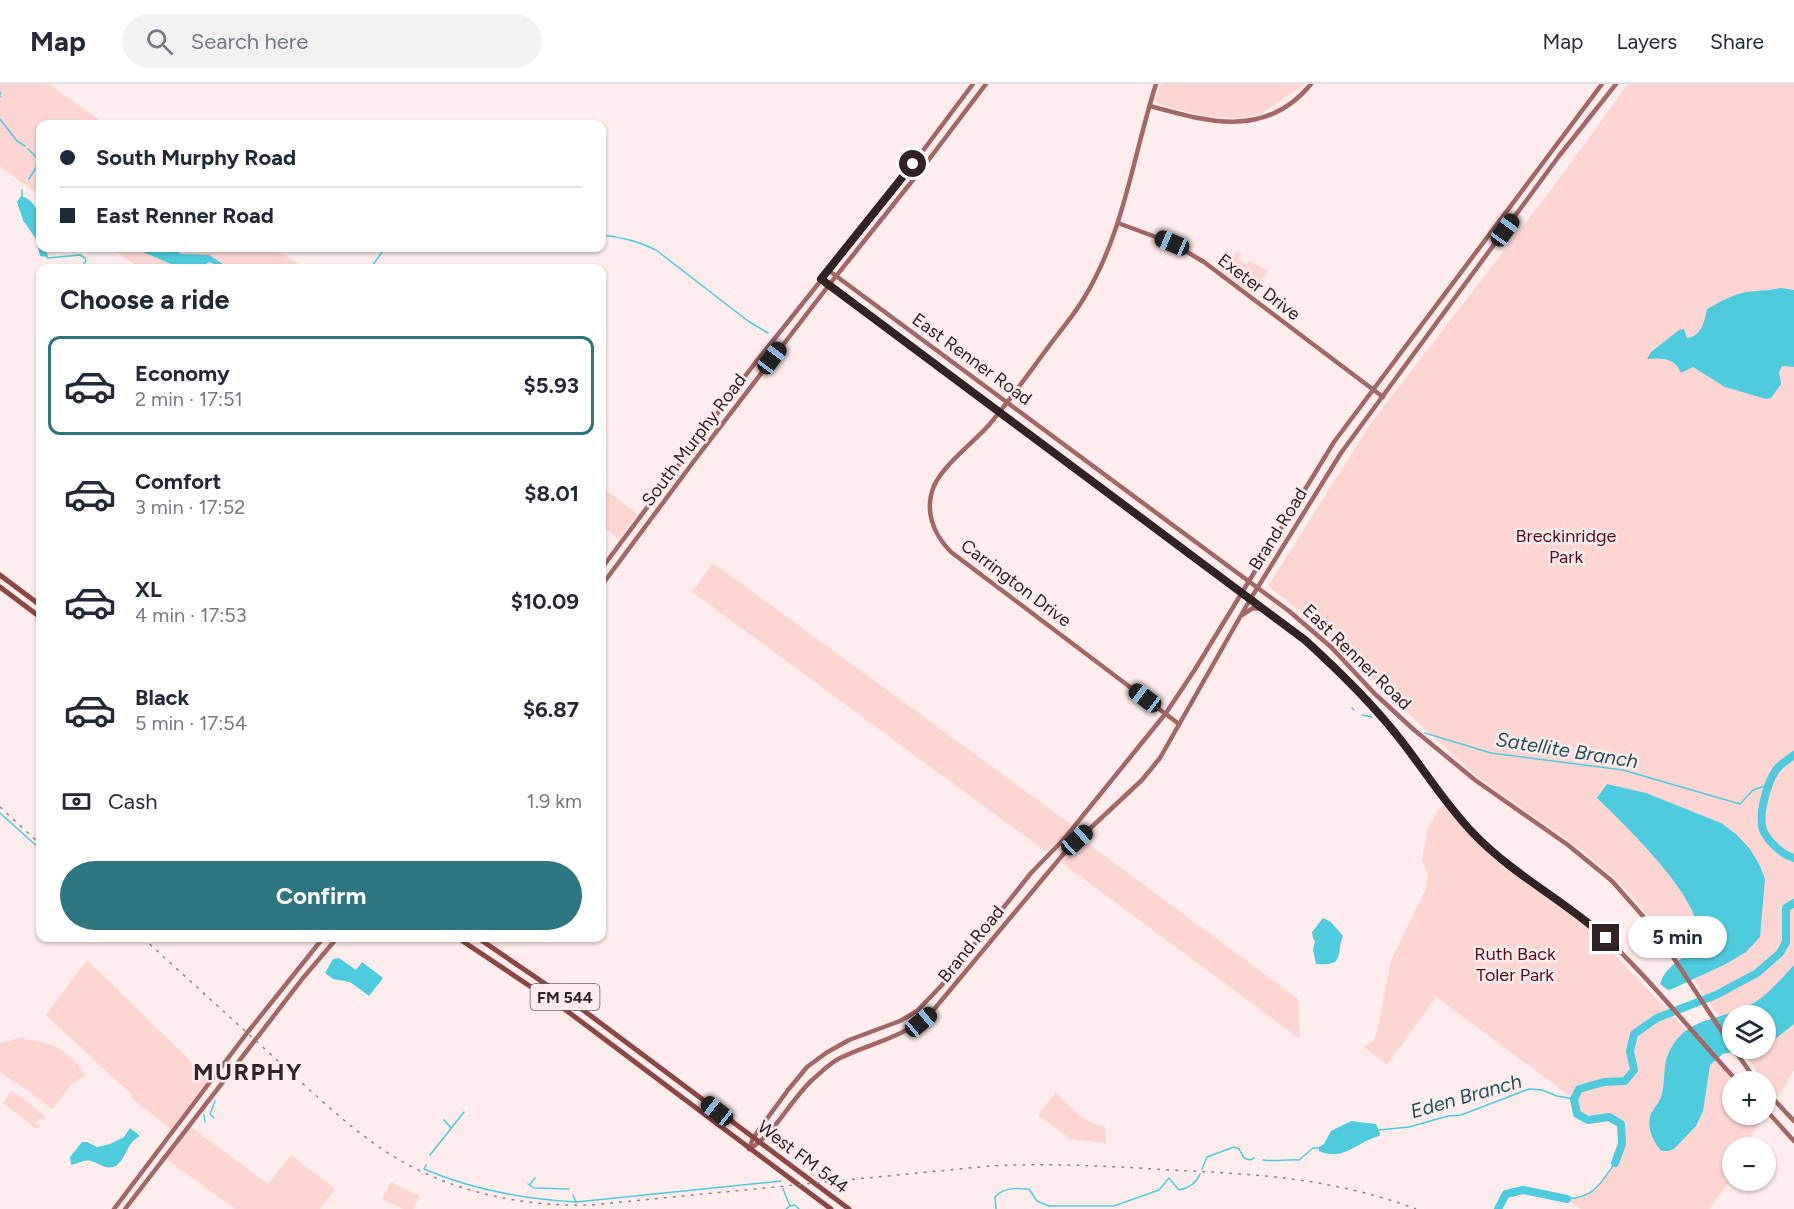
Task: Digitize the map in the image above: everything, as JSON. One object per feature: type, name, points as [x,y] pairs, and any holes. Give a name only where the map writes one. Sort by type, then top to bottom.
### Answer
[{"type":"main road","name":"South Murphy Road","points":[[606,563],[690,449],[828,270],[901,180],[973,84]]},
{"type":"main road","name":"South Murphy Road","points":[[606,580],[829,285],[986,84]]},
{"type":"main road","name":"Carrington Drive","points":[[1156,84],[1118,224],[1084,299],[1008,402],[952,462],[934,485],[929,505],[933,527],[951,552],[1179,724]]},
{"type":"main road","points":[[1150,106],[1212,122],[1244,122],[1279,111],[1311,84]]},
{"type":"main road","name":"Brand Road","points":[[750,1149],[753,1138],[807,1067],[849,1040],[892,1025],[917,1011],[941,986],[1166,713],[1334,442],[1602,84]]},
{"type":"main road","name":"Brand Road","points":[[750,1149],[760,1143],[796,1096],[838,1059],[907,1032],[932,1013],[1066,851],[1142,780],[1160,758],[1257,588],[1364,420],[1559,156],[1616,84]]},
{"type":"main road","name":"Exeter Drive","points":[[1118,224],[1172,243],[1204,262],[1383,397]]},
{"type":"main road","name":"East Renner Road","points":[[828,270],[1249,581],[1312,630],[1374,693],[1439,750],[1599,869],[1656,931],[1722,1031]]},
{"type":"main road","name":"East Renner Road","points":[[821,279],[1305,640],[1341,672],[1393,731],[1447,803],[1482,843],[1523,877],[1594,928],[1728,1071]]},
{"type":"main road","points":[[690,449],[698,456]]},
{"type":"main road","points":[[1309,481],[1320,487]]},
{"type":"main road","points":[[0,575],[36,602]]},
{"type":"main road","points":[[0,587],[36,614]]},
{"type":"main road","points":[[1240,617],[1253,608],[1268,612]]},
{"type":"main road","points":[[114,1209],[320,942]]},
{"type":"main road","points":[[125,1209],[310,969],[334,942]]},
{"type":"main road","name":"West FM 544","points":[[464,942],[510,971],[831,1209]]},
{"type":"main road","name":"West FM 544","points":[[484,942],[614,1033],[849,1209]]},
{"type":"main road","points":[[302,963],[310,969]]},
{"type":"main road","points":[[510,971],[516,963]]},
{"type":"main road","points":[[607,1042],[614,1033]]},
{"type":"main road","points":[[663,1084],[670,1075]]},
{"type":"main road","points":[[788,1090],[796,1096]]},
{"type":"main road","points":[[1776,1102],[1794,1121]]},
{"type":"main road","points":[[1776,1121],[1794,1140]]},
{"type":"main road","points":[[164,1143],[171,1149]]},
{"type":"green space","points":[[0,84],[49,84],[99,120],[36,120],[36,193],[0,166]]},
{"type":"green space","points":[[1161,84],[1305,84],[1259,115],[1241,118],[1205,117],[1158,104],[1155,100]]},
{"type":"green space","name":"Breckinridge Park","points":[[1628,84],[1794,84],[1794,1070],[1778,1097],[1776,1095],[1776,1071],[1756,1071],[1748,1059],[1776,1059],[1776,1005],[1722,1005],[1722,1021],[1664,935],[1621,884],[1579,848],[1477,777],[1383,690],[1329,635],[1268,586],[1371,423],[1547,195]]},
{"type":"green space","points":[[1237,251],[1241,254],[1238,259],[1246,265],[1249,261],[1268,271],[1251,293],[1222,271]]},
{"type":"green space","points":[[117,252],[280,252],[298,264],[133,264]]},
{"type":"green space","points":[[606,490],[637,514],[619,539],[606,529]]},
{"type":"green space","points":[[713,563],[1072,825],[1058,842],[1045,851],[692,592]]},
{"type":"green space","name":"Ruth Back Toler Park","points":[[1445,805],[1499,864],[1587,927],[1725,1071],[1722,1071],[1722,1125],[1758,1125],[1751,1137],[1722,1137],[1722,1191],[1709,1209],[1581,1209],[1567,1199],[1581,1198],[1596,1190],[1615,1163],[1622,1144],[1621,1124],[1609,1117],[1588,1120],[1577,1114],[1574,1099],[1436,997],[1387,1065],[1364,1047],[1374,1040],[1391,960],[1425,891],[1428,875],[1422,860],[1428,828],[1440,808]]},
{"type":"green space","points":[[1086,842],[1298,999],[1300,1039],[1061,862]]},
{"type":"green space","points":[[87,960],[209,1079],[171,1129],[131,1098],[132,1095],[46,1015]]},
{"type":"green space","points":[[24,1037],[25,1040],[43,1042],[60,1049],[85,1075],[71,1085],[52,1109],[16,1082],[12,1085],[13,1081],[0,1074],[0,1043]]},
{"type":"green space","points":[[13,1091],[45,1116],[43,1121],[41,1117],[35,1124],[40,1125],[38,1128],[3,1103]]},
{"type":"green space","points":[[1056,1092],[1084,1118],[1105,1127],[1106,1143],[1070,1139],[1038,1115]]},
{"type":"green space","points":[[191,1127],[268,1184],[291,1155],[335,1189],[320,1209],[235,1209],[166,1159]]},
{"type":"green space","points":[[391,1182],[419,1196],[413,1209],[403,1209],[382,1199]]},
{"type":"water","points":[[21,196],[28,199],[36,208],[36,239],[23,220],[17,202]]},
{"type":"water","points":[[39,252],[47,252],[48,257],[40,256]]},
{"type":"water","points":[[143,252],[209,255],[223,264],[209,262],[206,264],[171,264]]},
{"type":"water","points":[[1781,288],[1794,290],[1794,367],[1782,366],[1779,372],[1781,384],[1771,398],[1766,399],[1725,387],[1693,367],[1681,373],[1671,361],[1647,359],[1651,352],[1679,330],[1684,329],[1687,338],[1696,334],[1702,328],[1707,309],[1720,302],[1742,293]]},
{"type":"water","points":[[1607,784],[1646,793],[1721,823],[1736,834],[1750,849],[1765,879],[1760,937],[1746,952],[1672,989],[1668,990],[1660,984],[1668,970],[1691,949],[1696,936],[1697,924],[1682,892],[1669,875],[1639,840],[1597,798]]},
{"type":"water","points":[[1323,918],[1331,922],[1343,936],[1336,961],[1316,964],[1313,950],[1315,941],[1312,932]]},
{"type":"water","points":[[339,958],[356,970],[362,962],[383,978],[369,996],[350,982],[333,979],[325,973],[333,959]]},
{"type":"water","points":[[1794,965],[1794,1024],[1776,1038],[1776,1005],[1750,1005],[1774,987]]},
{"type":"water","points":[[1722,1016],[1722,1055],[1710,1065],[1703,1111],[1696,1126],[1674,1149],[1661,1151],[1652,1136],[1649,1122],[1660,1100],[1667,1057],[1676,1040],[1694,1026]]},
{"type":"water","points":[[1351,1121],[1376,1124],[1379,1136],[1343,1153],[1328,1154],[1319,1151],[1319,1147],[1324,1144],[1331,1131]]},
{"type":"water","points":[[130,1128],[140,1136],[132,1142],[116,1166],[106,1167],[88,1161],[71,1165],[70,1157],[82,1142],[97,1147],[110,1144],[124,1137]]},
{"type":"waterway","points":[[0,92],[0,97]]},
{"type":"waterway","points":[[0,119],[17,141],[25,146]]},
{"type":"waterway","points":[[28,149],[36,157]]},
{"type":"waterway","points":[[29,179],[36,168]]},
{"type":"waterway","points":[[22,190],[22,198]]},
{"type":"waterway","points":[[606,236],[630,240],[656,250],[748,321],[768,333]]},
{"type":"waterway","points":[[373,264],[382,252]]},
{"type":"waterway","points":[[46,256],[48,258],[80,255],[85,258],[84,264]]},
{"type":"waterway","name":"Satellite Branch","points":[[1362,715],[1372,717]]},
{"type":"waterway","name":"Satellite Branch","points":[[1425,733],[1491,753],[1623,770],[1740,804],[1753,790],[1768,785]]},
{"type":"waterway","points":[[1794,755],[1776,770],[1764,799],[1762,816],[1763,830],[1768,839],[1781,851],[1794,858]]},
{"type":"waterway","points":[[0,813],[36,845]]},
{"type":"waterway","points":[[1615,1163],[1622,1144],[1621,1124],[1609,1117],[1588,1120],[1577,1114],[1574,1099],[1579,1089],[1604,1082],[1625,1081],[1634,1070],[1630,1051],[1634,1034],[1657,1018],[1716,995],[1757,973],[1780,953],[1786,942],[1786,908],[1794,903]]},
{"type":"waterway","name":"Eden Branch","points":[[1379,1130],[1409,1127],[1448,1116],[1461,1115],[1529,1089],[1542,1090],[1574,1099]]},
{"type":"waterway","points":[[214,1118],[210,1114],[215,1101]]},
{"type":"waterway","points":[[430,1155],[464,1112]]},
{"type":"waterway","points":[[204,1115],[205,1122]]},
{"type":"waterway","points":[[444,1120],[451,1128]]},
{"type":"waterway","name":"Eden Branch","points":[[1202,1169],[1207,1157],[1234,1147],[1239,1149],[1244,1158],[1250,1160],[1254,1158]]},
{"type":"waterway","name":"Eden Branch","points":[[1263,1160],[1299,1160],[1313,1148],[1320,1148]]},
{"type":"waterway","points":[[1567,1199],[1591,1192],[1601,1183],[1615,1163]]},
{"type":"waterway","points":[[426,1165],[424,1169],[479,1188],[536,1199],[576,1202]]},
{"type":"waterway","name":"Eden Branch","points":[[996,1209],[995,1197],[1002,1191],[1011,1189],[1029,1189],[1037,1201],[1049,1206],[1114,1206],[1159,1190],[1169,1178],[1179,1190],[1186,1188],[1192,1185],[1200,1174]]},
{"type":"waterway","points":[[530,1184],[535,1178]]},
{"type":"waterway","points":[[573,1195],[576,1202],[781,1181]]},
{"type":"waterway","points":[[528,1184],[534,1188],[569,1189]]},
{"type":"waterway","points":[[783,1189],[790,1206]]},
{"type":"waterway","points":[[1498,1209],[1506,1194],[1523,1190],[1567,1199]]},
{"type":"waterway","name":"Eden Branch","points":[[786,1209],[795,1205],[799,1209]]},
{"type":"railway","points":[[0,807],[36,840]]},
{"type":"railway","points":[[147,942],[327,1106],[379,1147],[403,1162],[454,1185],[508,1199],[535,1203],[591,1205],[990,1166],[1057,1165],[1233,1173],[1294,1179],[1355,1190],[1416,1209]]},
{"type":"district","name":"MURPHY","points":[[248,1072]]},
{"type":"route","points":[[913,164],[821,279],[1305,640],[1341,672],[1373,708],[1400,739],[1447,803],[1482,843],[1511,868],[1580,916],[1606,938]]}]
